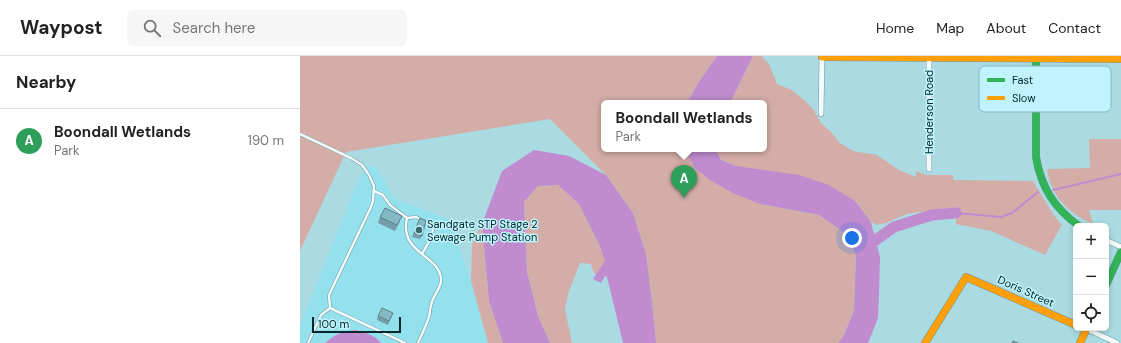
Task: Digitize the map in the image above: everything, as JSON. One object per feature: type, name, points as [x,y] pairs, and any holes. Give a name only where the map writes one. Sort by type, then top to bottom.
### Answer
[{"type":"street","points":[[821,114],[822,57],[1036,57],[1121,59]]},
{"type":"street","name":"Henderson Road","points":[[929,57],[929,169]]},
{"type":"street","points":[[1036,112],[1036,158],[1038,170],[1046,192],[1054,205],[1076,223]]},
{"type":"street","points":[[1109,241],[1121,247]]},
{"type":"street","points":[[1109,278],[1121,252]]},
{"type":"street","name":"Doris Street","points":[[925,343],[966,277],[1073,324]]},
{"type":"street","points":[[1080,343],[1085,331]]},
{"type":"street","points":[[1092,331],[1117,343]]},
{"type":"lane","points":[[300,134],[358,162],[366,170],[372,181],[374,191],[370,209],[329,295],[330,308]]},
{"type":"lane","points":[[374,191],[383,195],[390,205],[407,218],[416,217],[432,226],[432,234],[422,254]]},
{"type":"lane","points":[[407,218],[406,231],[408,239],[438,269],[441,281],[441,285],[432,301],[429,317],[418,343]]},
{"type":"lane","points":[[330,308],[405,343]]},
{"type":"lane","points":[[308,343],[321,315],[330,308]]},
{"type":"lane","points":[[393,337],[394,343]]},
{"type":"shaded area","points":[[300,56],[717,56],[698,83],[689,100],[601,100],[601,152],[686,152],[695,168],[760,204],[819,215],[845,233],[856,255],[854,311],[843,337],[838,343],[656,343],[646,254],[633,213],[606,175],[550,119],[346,152],[300,251]]},
{"type":"shaded area","points":[[717,56],[753,56],[731,100],[689,100],[698,83]]},
{"type":"shaded area","points":[[753,56],[762,56],[769,64],[777,84],[792,90],[805,101],[813,109],[821,123],[840,143],[853,151],[877,155],[899,170],[916,177],[916,171],[926,175],[953,175],[953,180],[1033,181],[1053,214],[1062,225],[1045,255],[991,231],[956,224],[956,210],[948,208],[907,214],[886,223],[877,225],[871,222],[855,201],[736,166],[721,160],[717,152],[767,152],[767,100],[731,100]]},
{"type":"shaded area","points":[[1089,139],[1121,139],[1121,210],[1089,210],[1093,223],[1076,215],[1062,202],[1052,187],[1047,169],[1090,168]]},
{"type":"shaded area","points":[[534,150],[569,156],[606,175],[633,213],[646,254],[656,343],[623,343],[607,277],[605,276],[601,283],[593,279],[605,261],[600,246],[579,204],[558,185],[538,186],[524,202],[527,272],[538,316],[550,343],[503,343],[489,301],[482,224],[502,171]]},
{"type":"shaded area","points":[[686,152],[717,152],[721,160],[736,166],[799,175],[829,185],[855,201],[871,222],[880,257],[878,318],[868,343],[838,343],[843,337],[854,311],[856,255],[845,233],[819,215],[760,204],[733,193],[710,180],[695,168]]},
{"type":"shaded area","points":[[374,164],[395,199],[449,219],[471,281],[488,343],[300,343],[300,326],[362,172]]},
{"type":"shaded area","points":[[558,185],[579,204],[606,261],[596,275],[591,264],[580,263],[569,291],[565,309],[572,343],[550,343],[538,316],[527,272],[524,202],[538,186]]},
{"type":"shaded area","points":[[482,224],[489,301],[503,343],[488,343],[471,281],[472,244]]},
{"type":"shaded area","points":[[356,330],[373,336],[381,343],[325,343],[332,337],[339,334]]},
{"type":"building","points":[[385,208],[402,216],[397,225],[380,217]]},
{"type":"building","name":"Sandgate STP Stage 2 Sewage Pump Station","points":[[420,218],[426,221],[422,236],[414,233]]},
{"type":"building","points":[[382,308],[393,313],[389,321],[378,316]]},
{"type":"waterway","points":[[1053,190],[1121,174]]},
{"type":"waterway","points":[[956,213],[1001,217],[1012,213],[1038,192]]},
{"type":"waterway","points":[[866,247],[894,227],[932,215],[956,213]]},
{"type":"traffic: fast","points":[[1036,56],[1036,66]]},
{"type":"traffic: fast","points":[[1036,112],[1036,157],[1041,178],[1050,196],[1062,212],[1075,223]]},
{"type":"traffic: fast","points":[[1109,278],[1121,252]]},
{"type":"traffic: slow","points":[[822,57],[1121,59]]},
{"type":"traffic: slow","points":[[925,343],[966,277],[1073,324]]},
{"type":"traffic: slow","points":[[1080,343],[1086,331]]},
{"type":"place","name":"Boondall Wetlands","points":[[684,198]]},
{"type":"place","name":"Sandgate STP Stage 2 Sewage Pump Station","points":[[419,230]]}]
